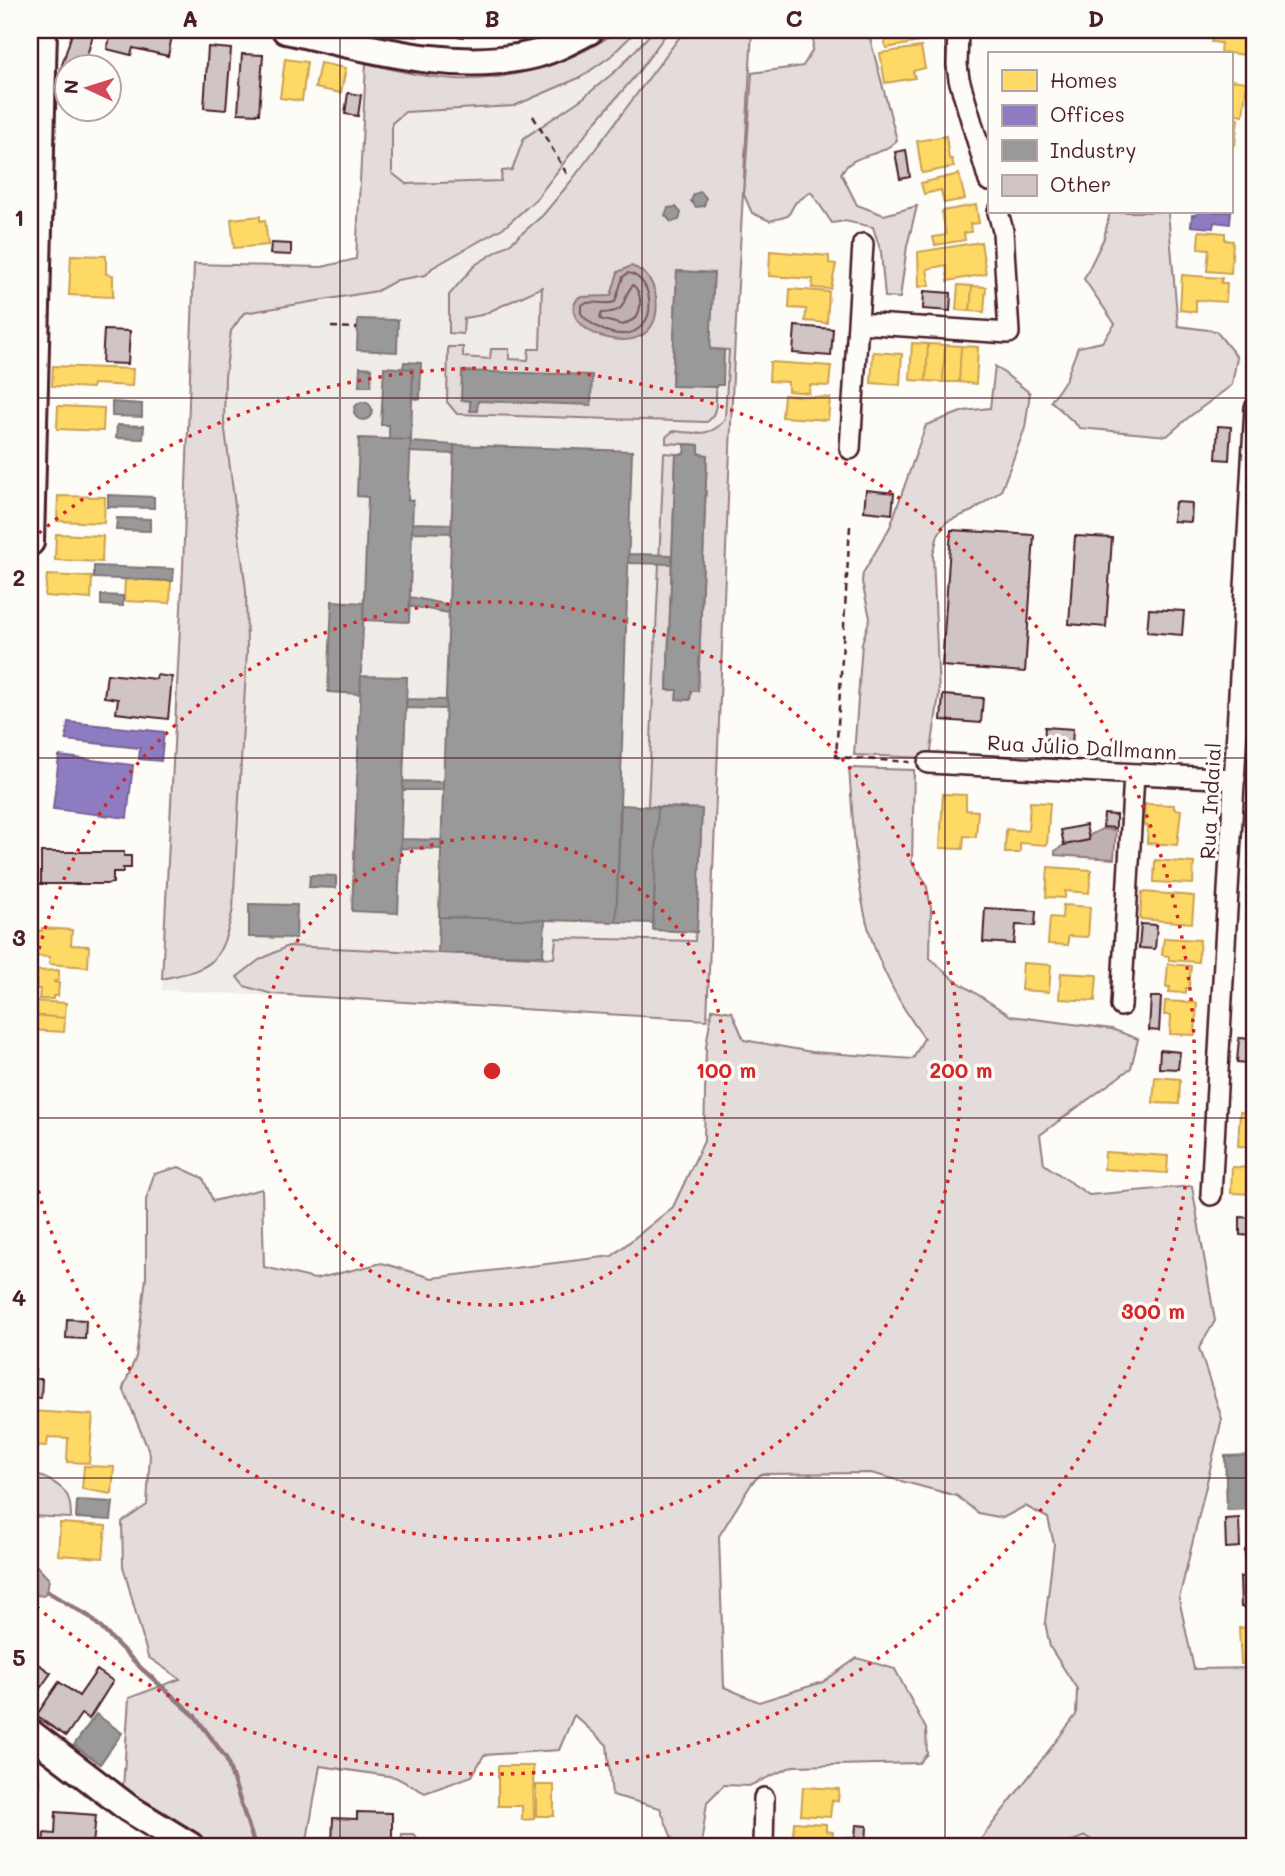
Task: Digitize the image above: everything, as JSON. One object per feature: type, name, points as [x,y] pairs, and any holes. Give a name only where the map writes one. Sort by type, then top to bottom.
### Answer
[{"type":"street","points":[[30,542],[43,30]]},
{"type":"street","points":[[286,30],[403,55],[443,60],[478,60],[537,54],[590,30]]},
{"type":"street","points":[[958,30],[959,79],[988,178]]},
{"type":"street","points":[[858,324],[1009,333],[1003,231],[999,214]]},
{"type":"street","points":[[850,449],[863,244]]},
{"type":"street","name":"Rua Indaial","points":[[1211,1195],[1255,408]]},
{"type":"street","name":"Rua Júlio Dallmann","points":[[928,763],[1234,779]]},
{"type":"street","points":[[1121,1006],[1134,774]]},
{"type":"street","points":[[30,1733],[128,1808],[190,1846]]},
{"type":"street","points":[[763,1846],[764,1798]]},
{"type":"path","points":[[533,116],[567,174]]},
{"type":"path","points":[[331,327],[357,328]]},
{"type":"path","points":[[850,526],[836,757],[928,763]]},
{"type":"shaded area","points":[[368,30],[411,30],[417,37],[394,36]]},
{"type":"shaded area","points":[[618,30],[752,30],[733,375],[707,1020],[162,990],[183,569],[194,264],[322,267],[356,259],[366,63],[453,79],[482,80],[541,66],[573,55],[606,40]]},
{"type":"shaded area","points":[[618,30],[637,30],[611,56],[581,77],[514,106],[405,112],[392,123],[392,173],[406,184],[501,181],[502,171],[512,170],[524,138],[583,98],[618,69],[654,30],[669,30],[536,199],[506,226],[432,268],[426,275],[397,280],[377,291],[244,313],[231,331],[225,376],[224,422],[246,590],[247,651],[233,909],[224,942],[213,960],[196,970],[162,979],[183,569],[194,264],[322,267],[356,259],[366,63],[445,78],[497,77],[563,60]]},
{"type":"shaded area","points":[[685,30],[752,30],[733,375],[707,1020],[272,994],[244,986],[237,977],[259,960],[288,946],[554,958],[556,938],[695,941],[702,809],[648,806],[664,453],[676,454],[667,689],[677,690],[677,699],[690,700],[691,691],[698,691],[707,455],[699,454],[699,445],[666,443],[666,437],[673,431],[703,433],[715,429],[725,418],[729,350],[710,349],[713,273],[677,271],[672,385],[716,387],[715,411],[707,422],[457,414],[447,402],[448,347],[463,347],[463,357],[490,359],[491,349],[509,349],[509,359],[528,360],[529,349],[540,349],[542,287],[482,315],[464,318],[463,334],[449,333],[449,295],[475,265],[512,242],[543,215]]},
{"type":"shaded area","points":[[815,30],[868,31],[897,140],[882,150],[854,161],[841,173],[857,205],[884,215],[917,206],[907,246],[900,298],[885,297],[881,252],[873,227],[845,221],[832,223],[811,192],[795,203],[788,216],[770,221],[752,213],[744,195],[752,73],[803,66],[812,51]]},
{"type":"shaded area","points":[[1110,214],[1168,214],[1178,326],[1216,331],[1237,357],[1232,385],[1167,436],[1080,428],[1051,401],[1066,379],[1078,347],[1102,342],[1115,324],[1084,279],[1104,238]]},
{"type":"shaded area","points":[[995,366],[1030,393],[1025,428],[1001,491],[972,511],[946,522],[938,535],[933,555],[939,695],[930,758],[854,755],[862,643],[870,618],[862,582],[863,573],[890,527],[926,425],[964,411],[990,408]]},
{"type":"shaded area","points":[[849,768],[914,770],[912,862],[926,883],[931,907],[930,958],[952,978],[1011,1016],[1112,1029],[1138,1039],[1131,1068],[1040,1135],[1044,1164],[1089,1195],[1192,1186],[1215,1321],[1199,1348],[1222,1419],[1179,1599],[1194,1669],[1255,1668],[1255,1846],[1102,1846],[1085,1836],[1060,1846],[982,1846],[981,1839],[1076,1715],[1077,1689],[1050,1647],[1045,1622],[1054,1544],[1048,1518],[1025,1506],[1003,1518],[978,1513],[957,1496],[871,1473],[761,1474],[752,1483],[719,1536],[724,1687],[759,1702],[823,1682],[857,1658],[895,1669],[926,1729],[927,1754],[919,1763],[793,1766],[749,1786],[724,1785],[707,1802],[701,1846],[675,1846],[660,1808],[612,1795],[607,1745],[574,1715],[559,1750],[484,1755],[472,1776],[425,1793],[395,1777],[320,1766],[306,1846],[213,1846],[135,1797],[123,1788],[129,1698],[180,1679],[148,1657],[123,1566],[122,1522],[147,1505],[150,1454],[123,1388],[136,1357],[146,1278],[146,1200],[154,1174],[179,1167],[203,1178],[213,1201],[262,1189],[264,1267],[315,1279],[382,1263],[432,1278],[612,1256],[673,1207],[704,1141],[706,1046],[712,1009],[732,1012],[744,1040],[812,1052],[913,1059],[924,1038],[892,987],[870,933],[860,887]]},
{"type":"shaded area","points":[[30,1473],[51,1481],[65,1492],[71,1518],[30,1516]]},
{"type":"shaded area","points":[[402,1834],[413,1834],[425,1846],[401,1846]]},
{"type":"water","points":[[631,266],[645,274],[653,286],[656,297],[654,320],[644,334],[628,340],[610,339],[592,332],[579,322],[574,310],[579,297],[611,296],[618,272]]},
{"type":"water","points":[[1102,829],[1116,830],[1114,859],[1055,855],[1055,851],[1064,845],[1089,840],[1088,836]]},
{"type":"water","points":[[30,1559],[49,1579],[47,1591],[43,1596],[30,1594]]},
{"type":"building: Homes","points":[[883,30],[923,30],[925,41],[886,48]]},
{"type":"building: Homes","points":[[1216,30],[1249,30],[1245,55],[1220,52],[1221,43],[1211,42]]},
{"type":"building: Homes","points":[[921,47],[925,68],[913,71],[915,78],[885,83],[880,53]]},
{"type":"building: Homes","points":[[285,59],[307,62],[302,101],[280,98]]},
{"type":"building: Homes","points":[[320,63],[346,68],[341,93],[315,88]]},
{"type":"building: Homes","points":[[1232,80],[1247,82],[1243,115],[1232,113]]},
{"type":"building: Homes","points":[[1232,117],[1238,118],[1235,145],[1232,144]]},
{"type":"building: Homes","points":[[946,136],[949,159],[952,159],[954,167],[922,173],[917,141]]},
{"type":"building: Homes","points":[[959,174],[965,199],[944,203],[941,190],[924,194],[921,183]]},
{"type":"building: Homes","points":[[976,205],[979,223],[970,224],[971,232],[964,233],[965,240],[935,245],[933,237],[946,235],[942,211]]},
{"type":"building: Homes","points":[[260,216],[260,221],[265,220],[268,245],[234,248],[231,219]]},
{"type":"building: Homes","points":[[1199,231],[1225,233],[1225,240],[1233,241],[1231,273],[1207,271],[1209,249],[1198,248]]},
{"type":"building: Homes","points":[[981,242],[986,274],[948,281],[946,265],[927,269],[930,285],[919,287],[918,252]]},
{"type":"building: Homes","points":[[770,251],[829,256],[829,263],[836,264],[831,289],[812,288],[813,279],[769,276]]},
{"type":"building: Homes","points":[[71,255],[106,256],[106,274],[113,275],[113,297],[69,295]]},
{"type":"building: Homes","points":[[1182,275],[1222,278],[1221,283],[1227,283],[1226,302],[1196,300],[1196,312],[1180,310]]},
{"type":"building: Homes","points":[[958,285],[972,286],[970,311],[956,310]]},
{"type":"building: Homes","points":[[972,286],[986,287],[984,312],[970,311]]},
{"type":"building: Homes","points":[[790,289],[829,292],[827,323],[805,321],[806,309],[789,308]]},
{"type":"building: Homes","points":[[912,343],[928,344],[926,381],[910,380]]},
{"type":"building: Homes","points":[[928,344],[945,345],[943,382],[926,381]]},
{"type":"building: Homes","points":[[945,345],[961,346],[959,382],[943,382]]},
{"type":"building: Homes","points":[[961,346],[978,347],[976,384],[959,382]]},
{"type":"building: Homes","points":[[873,352],[902,354],[900,385],[871,383]]},
{"type":"building: Homes","points":[[770,362],[831,366],[829,386],[810,385],[809,393],[788,391],[788,382],[769,381]]},
{"type":"building: Homes","points":[[53,366],[133,369],[132,386],[52,386]]},
{"type":"building: Homes","points":[[784,395],[830,398],[828,420],[782,417]]},
{"type":"building: Homes","points":[[58,406],[104,408],[103,431],[57,429]]},
{"type":"building: Homes","points":[[58,496],[105,497],[104,523],[57,521]]},
{"type":"building: Homes","points":[[56,534],[103,536],[102,562],[55,560]]},
{"type":"building: Homes","points":[[47,575],[92,577],[91,599],[45,596]]},
{"type":"building: Homes","points":[[125,579],[171,581],[170,603],[124,601]]},
{"type":"building: Homes","points":[[1253,786],[1255,810],[1251,810]]},
{"type":"building: Homes","points":[[943,794],[966,795],[966,810],[978,811],[976,837],[964,836],[963,849],[940,848]]},
{"type":"building: Homes","points":[[1030,802],[1050,803],[1047,845],[1020,843],[1020,853],[1005,853],[1006,829],[1028,831]]},
{"type":"building: Homes","points":[[1145,804],[1174,805],[1174,809],[1181,810],[1177,845],[1147,843]]},
{"type":"building: Homes","points":[[1155,860],[1194,863],[1193,884],[1154,882]]},
{"type":"building: Homes","points":[[1048,867],[1091,870],[1089,893],[1065,891],[1065,898],[1046,897]]},
{"type":"building: Homes","points":[[1142,892],[1194,896],[1192,923],[1140,919]]},
{"type":"building: Homes","points":[[1063,905],[1090,907],[1088,937],[1068,936],[1068,945],[1048,944],[1050,917],[1062,918]]},
{"type":"building: Homes","points":[[42,928],[72,930],[71,945],[89,946],[88,967],[49,964],[50,957],[34,956],[33,931],[42,931]]},
{"type":"building: Homes","points":[[1164,938],[1200,940],[1198,962],[1169,960],[1169,956],[1162,955]]},
{"type":"building: Homes","points":[[1023,963],[1051,965],[1049,992],[1021,990]]},
{"type":"building: Homes","points":[[1168,964],[1191,966],[1186,993],[1169,992],[1170,987],[1166,987]]},
{"type":"building: Homes","points":[[59,970],[59,980],[53,982],[59,983],[58,996],[53,996],[53,999],[39,999],[40,989],[36,989],[37,971]]},
{"type":"building: Homes","points":[[1061,973],[1097,975],[1095,1001],[1059,999]]},
{"type":"building: Homes","points":[[32,1001],[66,1003],[65,1018],[31,1015]]},
{"type":"building: Homes","points":[[1165,1001],[1197,1003],[1195,1035],[1170,1034],[1171,1015],[1164,1015]]},
{"type":"building: Homes","points":[[31,1015],[65,1018],[64,1032],[30,1030]]},
{"type":"building: Homes","points":[[1155,1077],[1180,1079],[1179,1104],[1153,1103]]},
{"type":"building: Homes","points":[[1240,1112],[1255,1113],[1255,1147],[1238,1146]]},
{"type":"building: Homes","points":[[1105,1152],[1168,1156],[1167,1173],[1104,1169]]},
{"type":"building: Homes","points":[[1232,1167],[1255,1168],[1255,1194],[1231,1193]]},
{"type":"building: Homes","points":[[1249,1243],[1255,1243],[1255,1266],[1250,1266]]},
{"type":"building: Homes","points":[[30,1411],[93,1415],[89,1463],[67,1462],[68,1438],[48,1437],[47,1446],[30,1445]]},
{"type":"building: Homes","points":[[84,1466],[114,1467],[112,1494],[82,1489]]},
{"type":"building: Homes","points":[[60,1523],[106,1526],[103,1558],[58,1555]]},
{"type":"building: Homes","points":[[1255,1609],[1255,1663],[1241,1664],[1239,1628],[1254,1627]]},
{"type":"building: Homes","points":[[498,1766],[533,1766],[534,1819],[522,1820],[522,1806],[498,1806]]},
{"type":"building: Homes","points":[[536,1785],[554,1785],[554,1816],[536,1816]]},
{"type":"building: Homes","points":[[803,1787],[839,1789],[838,1801],[832,1800],[830,1817],[801,1815]]},
{"type":"building: Homes","points":[[794,1822],[826,1824],[826,1831],[833,1832],[831,1846],[792,1846]]},
{"type":"building: Offices","points":[[1231,214],[1230,224],[1214,222],[1213,228],[1191,226],[1192,215]]},
{"type":"building: Offices","points":[[68,722],[164,732],[161,761],[139,759],[140,748],[66,740]]},
{"type":"building: Offices","points":[[59,756],[133,765],[127,818],[53,809]]},
{"type":"building: Industry","points":[[701,192],[706,198],[704,206],[696,207],[691,201],[694,194]]},
{"type":"building: Industry","points":[[676,207],[681,213],[679,220],[671,222],[665,215],[668,208]]},
{"type":"building: Industry","points":[[677,271],[714,273],[710,349],[724,350],[723,385],[672,386]]},
{"type":"building: Industry","points":[[358,319],[398,320],[397,352],[357,350]]},
{"type":"building: Industry","points":[[404,362],[421,363],[420,399],[412,398],[413,369],[403,368]]},
{"type":"building: Industry","points":[[360,367],[372,368],[371,386],[359,386]]},
{"type":"building: Industry","points":[[384,367],[413,369],[411,440],[389,440],[389,425],[381,425]]},
{"type":"building: Industry","points":[[462,371],[592,375],[591,405],[478,401],[477,411],[470,411],[470,401],[461,400]]},
{"type":"building: Industry","points":[[112,402],[142,404],[142,417],[112,416]]},
{"type":"building: Industry","points":[[363,402],[369,405],[372,411],[369,417],[363,420],[357,417],[354,411],[357,405]]},
{"type":"building: Industry","points":[[117,425],[144,426],[143,439],[116,438]]},
{"type":"building: Industry","points":[[359,438],[411,440],[408,500],[413,500],[409,622],[363,620],[368,497],[357,496]]},
{"type":"building: Industry","points":[[411,442],[454,445],[454,454],[410,452]]},
{"type":"building: Industry","points":[[685,444],[699,445],[699,454],[707,455],[698,691],[691,691],[690,700],[676,699],[677,690],[667,690],[676,454],[684,454]]},
{"type":"building: Industry","points":[[454,445],[632,451],[616,922],[439,917]]},
{"type":"building: Industry","points":[[108,495],[154,497],[154,508],[108,507]]},
{"type":"building: Industry","points":[[117,518],[150,519],[150,531],[116,530]]},
{"type":"building: Industry","points":[[412,523],[452,524],[451,533],[412,532]]},
{"type":"building: Industry","points":[[629,554],[672,555],[672,564],[628,563]]},
{"type":"building: Industry","points":[[94,566],[174,569],[173,581],[94,578]]},
{"type":"building: Industry","points":[[101,595],[123,596],[123,606],[101,605]]},
{"type":"building: Industry","points":[[410,597],[449,605],[449,613],[409,606]]},
{"type":"building: Industry","points":[[332,601],[364,603],[360,694],[328,692]]},
{"type":"building: Industry","points":[[361,676],[407,677],[398,913],[352,911]]},
{"type":"building: Industry","points":[[407,699],[446,700],[446,709],[406,708]]},
{"type":"building: Industry","points":[[403,781],[443,782],[443,790],[403,790]]},
{"type":"building: Industry","points":[[621,805],[658,807],[653,923],[616,922]]},
{"type":"building: Industry","points":[[658,807],[702,809],[697,932],[653,930]]},
{"type":"building: Industry","points":[[401,839],[441,840],[441,849],[401,848]]},
{"type":"building: Industry","points":[[310,875],[336,876],[336,888],[309,887]]},
{"type":"building: Industry","points":[[249,904],[297,905],[296,938],[249,937]]},
{"type":"building: Industry","points":[[439,917],[545,920],[543,956],[438,953]]},
{"type":"building: Industry","points":[[1255,1455],[1255,1509],[1227,1510],[1225,1456]]},
{"type":"building: Industry","points":[[77,1500],[113,1502],[111,1520],[76,1518]]},
{"type":"building: Industry","points":[[96,1714],[122,1733],[100,1764],[74,1745]]},
{"type":"building: Other","points":[[73,30],[93,35],[88,52],[66,52]]},
{"type":"building: Other","points":[[112,30],[142,30],[172,36],[168,56],[133,48],[131,55],[107,49]]},
{"type":"building: Other","points":[[430,30],[464,30],[463,37],[429,33]]},
{"type":"building: Other","points":[[208,47],[231,49],[226,110],[204,108]]},
{"type":"building: Other","points":[[242,54],[263,55],[259,114],[238,113]]},
{"type":"building: Other","points":[[348,93],[361,95],[358,116],[345,114]]},
{"type":"building: Other","points":[[906,150],[910,177],[900,179],[895,152]]},
{"type":"building: Other","points":[[271,243],[291,244],[291,255],[270,254]]},
{"type":"building: Other","points":[[924,291],[951,293],[950,311],[923,309]]},
{"type":"building: Other","points":[[795,326],[833,329],[831,356],[793,353]]},
{"type":"building: Other","points":[[104,330],[130,331],[128,364],[102,363]]},
{"type":"building: Other","points":[[1218,426],[1231,427],[1229,460],[1216,459]]},
{"type":"building: Other","points":[[866,490],[894,493],[892,514],[864,511]]},
{"type":"building: Other","points":[[1175,502],[1192,503],[1191,522],[1173,521]]},
{"type":"building: Other","points":[[951,530],[1034,535],[1025,672],[942,666]]},
{"type":"building: Other","points":[[1075,536],[1112,538],[1106,627],[1069,624]]},
{"type":"building: Other","points":[[1149,609],[1184,611],[1182,635],[1147,632]]},
{"type":"building: Other","points":[[107,674],[156,679],[157,675],[172,677],[168,719],[116,713],[118,699],[104,697]]},
{"type":"building: Other","points":[[943,695],[983,698],[981,723],[941,720]]},
{"type":"building: Other","points":[[1045,727],[1073,729],[1072,746],[1044,744]]},
{"type":"building: Other","points":[[1104,814],[1116,815],[1116,828],[1103,827]]},
{"type":"building: Other","points":[[1086,825],[1089,840],[1064,845],[1061,830]]},
{"type":"building: Other","points":[[41,852],[124,852],[124,856],[131,856],[131,868],[123,868],[123,872],[113,872],[113,883],[41,884]]},
{"type":"building: Other","points":[[985,908],[1036,911],[1035,926],[1016,925],[1014,944],[983,942]]},
{"type":"building: Other","points":[[1141,924],[1157,925],[1155,949],[1139,948]]},
{"type":"building: Other","points":[[1252,925],[1255,925],[1255,953],[1250,952]]},
{"type":"building: Other","points":[[1151,997],[1161,997],[1159,1031],[1149,1030]]},
{"type":"building: Other","points":[[1239,1038],[1255,1039],[1255,1048],[1248,1047],[1247,1063],[1237,1062]]},
{"type":"building: Other","points":[[1160,1050],[1180,1052],[1178,1069],[1159,1068]]},
{"type":"building: Other","points":[[1254,1210],[1255,1236],[1240,1235],[1240,1217],[1254,1218]]},
{"type":"building: Other","points":[[67,1319],[86,1320],[85,1339],[66,1338]]},
{"type":"building: Other","points":[[30,1325],[31,1330],[37,1331],[35,1353],[30,1353]]},
{"type":"building: Other","points":[[30,1370],[35,1370],[34,1379],[42,1379],[41,1398],[30,1397]]},
{"type":"building: Other","points":[[1239,1518],[1240,1547],[1226,1548],[1225,1519]]},
{"type":"building: Other","points":[[1249,1522],[1255,1522],[1255,1545],[1250,1546]]},
{"type":"building: Other","points":[[1255,1549],[1255,1573],[1246,1574],[1245,1550]]},
{"type":"building: Other","points":[[1255,1576],[1255,1607],[1241,1607],[1240,1577]]},
{"type":"building: Other","points":[[30,1658],[51,1673],[31,1701],[30,1701]]},
{"type":"building: Other","points":[[97,1670],[113,1681],[89,1719],[81,1714],[66,1736],[36,1716],[59,1682],[79,1696]]},
{"type":"building: Other","points":[[30,1777],[40,1780],[38,1805],[30,1805]]},
{"type":"building: Other","points":[[56,1812],[96,1815],[93,1845],[43,1846],[44,1833],[55,1834]]},
{"type":"building: Other","points":[[357,1812],[392,1813],[392,1846],[379,1846],[379,1839],[355,1839],[355,1846],[332,1846],[333,1818],[357,1819]]},
{"type":"building: Other","points":[[856,1825],[867,1826],[866,1846],[845,1846],[846,1837],[855,1838]]},
{"type":"waterway","points":[[47,1591],[90,1617],[142,1669],[195,1716],[226,1758],[255,1846]]}]
